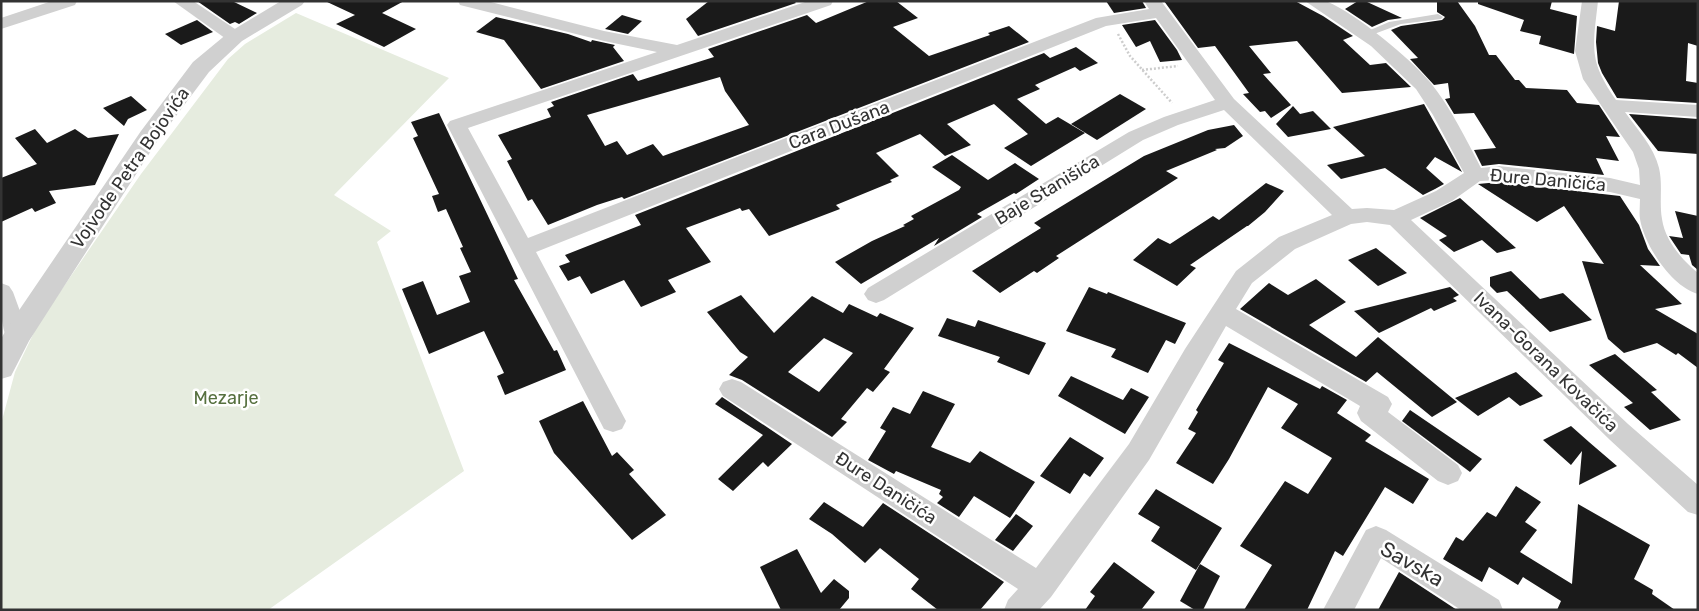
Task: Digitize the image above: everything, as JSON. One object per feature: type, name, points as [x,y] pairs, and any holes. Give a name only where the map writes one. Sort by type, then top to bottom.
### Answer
[{"type":"street","points":[[1,24],[69,1]]},
{"type":"street","points":[[181,1],[235,37]]},
{"type":"street","name":"Vojvode Petra Bojovića","points":[[1,368],[17,336],[148,136],[201,67],[235,37],[295,1]]},
{"type":"street","points":[[466,1],[604,36],[677,51]]},
{"type":"street","points":[[613,421],[456,125],[824,1]]},
{"type":"street","points":[[1313,1],[1366,34],[1423,85],[1443,115],[1475,175]]},
{"type":"street","points":[[1590,1],[1584,51],[1592,78],[1643,152],[1649,169],[1651,219],[1659,243],[1679,270],[1698,286]]},
{"type":"street","points":[[1156,6],[1227,104],[1347,217]]},
{"type":"street","name":"Cara Dušana","points":[[522,249],[1102,22],[1156,6]]},
{"type":"street","name":"Baje Stanišića","points":[[876,294],[1136,136],[1185,116],[1227,104]]},
{"type":"street","points":[[1610,105],[1698,110]]},
{"type":"street","name":"Đure Daničića","points":[[1396,218],[1444,196],[1475,175],[1499,174],[1610,185],[1651,195]]},
{"type":"street","points":[[1019,610],[1040,587],[1139,452],[1221,312],[1244,277],[1287,243],[1347,217],[1367,215],[1396,218]]},
{"type":"street","name":"Ivana-Gorana Kovačića","points":[[1396,218],[1619,432],[1698,503]]},
{"type":"street","points":[[1,292],[17,336]]},
{"type":"street","points":[[1221,312],[1379,404],[1370,413],[1448,473]]},
{"type":"street","name":"Đure Daničića","points":[[732,389],[1040,587]]},
{"type":"street","name":"Savska","points":[[1338,610],[1376,539],[1488,610]]},
{"type":"lane","points":[[1366,34],[1390,24],[1409,20],[1438,18]]},
{"type":"path","points":[[1111,20],[1130,56],[1185,116]]},
{"type":"path","points":[[1141,70],[1198,64]]},
{"type":"green space","name":"Mezarje","points":[[296,13],[449,78],[334,195],[391,231],[377,242],[464,471],[268,610],[1,610],[1,424],[15,372],[38,324],[141,174],[228,59],[245,44]]},
{"type":"building","points":[[197,1],[232,1],[257,13],[239,24],[235,22],[230,24]]},
{"type":"building","points":[[325,1],[404,1],[382,13],[416,29],[384,47],[336,24],[355,15]]},
{"type":"building","points":[[709,1],[794,1],[796,3],[698,36],[686,19]]},
{"type":"building","points":[[869,1],[896,1],[918,18],[893,27],[929,56],[990,35],[988,33],[1009,26],[1029,42],[624,199],[622,197],[597,205],[548,225],[532,199],[528,201],[507,161],[512,159],[498,135],[551,117],[547,109],[554,106],[551,102],[633,74],[638,81],[714,57],[708,49],[807,15],[816,23]],"holes":[[[720,77],[725,91],[749,125],[663,156],[653,144],[627,155],[617,141],[605,146],[587,115]]]},
{"type":"building","points":[[1106,1],[1142,1],[1146,8],[1114,13]]},
{"type":"building","points":[[1164,1],[1295,1],[1323,16],[1353,36],[1343,40],[1370,65],[1386,63],[1411,87],[1342,93],[1297,41],[1249,46],[1271,73],[1263,74],[1291,105],[1271,118],[1265,111],[1260,112],[1243,94],[1249,93],[1215,46],[1198,48]]},
{"type":"building","points":[[1358,1],[1365,1],[1402,18],[1388,20],[1372,27],[1345,9]]},
{"type":"building","points":[[1437,1],[1457,1],[1475,26],[1489,55],[1496,55],[1515,80],[1519,80],[1526,88],[1567,90],[1577,103],[1599,105],[1620,137],[1606,136],[1619,161],[1596,158],[1604,175],[1499,164],[1482,166],[1474,150],[1496,148],[1474,113],[1454,114],[1445,99],[1450,98],[1448,83],[1434,85],[1410,59],[1418,58],[1391,30],[1401,26],[1442,20],[1445,17],[1437,12]]},
{"type":"building","points":[[1478,1],[1552,1],[1550,9],[1577,16],[1574,54],[1539,44],[1541,36],[1520,31],[1524,20],[1478,4]]},
{"type":"building","points":[[1619,1],[1698,1],[1698,46],[1688,43],[1686,81],[1698,83],[1698,103],[1617,98],[1598,63],[1596,42],[1597,26],[1615,31]]},
{"type":"building","points":[[622,15],[642,21],[628,34],[605,29]]},
{"type":"building","points":[[496,17],[568,34],[591,42],[592,40],[615,45],[613,47],[624,61],[541,89],[504,40],[476,32]]},
{"type":"building","points":[[197,20],[213,32],[181,45],[165,34]]},
{"type":"building","points":[[1155,20],[1182,60],[1160,62],[1150,41],[1136,47],[1122,25]]},
{"type":"building","points":[[1076,47],[1098,63],[1080,71],[1075,67],[1035,85],[1040,89],[1017,99],[1046,124],[1058,117],[1085,133],[1031,166],[1004,148],[1028,134],[994,104],[947,124],[971,145],[945,156],[920,134],[876,153],[899,176],[890,180],[892,182],[836,205],[840,209],[769,236],[749,209],[742,211],[740,208],[686,228],[711,262],[668,280],[676,292],[641,307],[624,280],[591,294],[580,276],[568,281],[559,266],[570,262],[565,255],[641,225],[635,215],[1044,53],[1050,58]]},
{"type":"building","points":[[1120,94],[1146,109],[1097,140],[1071,124]]},
{"type":"building","points":[[131,96],[147,110],[128,119],[124,126],[103,108]]},
{"type":"building","points":[[1424,104],[1462,172],[1435,157],[1426,168],[1444,184],[1423,195],[1385,168],[1341,179],[1327,165],[1365,156],[1333,127]]},
{"type":"building","points":[[1293,106],[1300,114],[1313,111],[1331,129],[1288,137],[1276,124]]},
{"type":"building","points":[[439,113],[518,279],[514,280],[554,351],[557,350],[566,370],[505,395],[497,376],[504,373],[484,331],[429,354],[402,289],[423,281],[437,315],[470,302],[459,276],[471,272],[460,248],[463,247],[446,209],[438,212],[432,196],[439,194],[413,138],[418,136],[411,122]]},
{"type":"building","points":[[1629,114],[1698,119],[1698,154],[1658,151]]},
{"type":"building","points":[[1234,125],[1243,136],[1225,148],[1215,149],[1217,150],[1166,171],[1178,178],[1056,256],[1059,258],[1037,273],[1034,271],[1000,293],[972,271],[1041,228],[1034,223],[1144,156],[1208,130]]},
{"type":"building","points":[[35,129],[47,143],[75,129],[88,138],[119,134],[95,185],[49,191],[56,203],[35,212],[32,208],[1,222],[1,178],[37,164],[15,138]]},
{"type":"building","points":[[952,155],[988,180],[1015,163],[1039,179],[1016,194],[1014,193],[977,214],[982,217],[934,246],[939,238],[861,284],[835,262],[872,241],[905,226],[903,225],[914,219],[911,216],[959,190],[961,187],[932,167]]},
{"type":"building","points":[[1499,182],[1620,196],[1639,225],[1648,249],[1660,266],[1640,265],[1682,304],[1655,309],[1698,334],[1698,368],[1678,353],[1676,355],[1657,343],[1624,353],[1608,339],[1582,261],[1604,264],[1564,206],[1537,222],[1478,184]]},
{"type":"building","points":[[1266,183],[1284,191],[1265,212],[1248,226],[1190,265],[1196,268],[1177,286],[1133,260],[1158,238],[1170,244],[1213,216],[1219,220]]},
{"type":"building","points":[[1460,198],[1516,248],[1497,253],[1482,240],[1454,252],[1439,240],[1447,236],[1420,218]]},
{"type":"building","points":[[1675,211],[1698,216],[1698,270],[1692,265],[1689,255],[1681,254],[1669,236],[1683,238]]},
{"type":"building","points":[[1376,248],[1407,273],[1378,286],[1348,260]]},
{"type":"building","points":[[1511,271],[1540,299],[1563,293],[1592,320],[1550,332],[1507,291],[1497,293],[1490,286],[1490,277]]},
{"type":"building","points":[[1316,279],[1346,302],[1309,325],[1356,357],[1378,337],[1457,402],[1432,417],[1377,372],[1366,382],[1240,309],[1269,283],[1288,295]]},
{"type":"building","points":[[1089,287],[1107,294],[1108,292],[1186,323],[1175,344],[1166,340],[1148,373],[1111,357],[1116,349],[1066,331]]},
{"type":"building","points":[[1450,287],[1459,295],[1453,298],[1457,301],[1434,311],[1431,308],[1379,333],[1354,311]]},
{"type":"building","points":[[741,295],[774,333],[812,296],[843,313],[849,304],[877,317],[880,313],[914,328],[884,369],[890,372],[873,392],[867,388],[841,419],[847,422],[832,437],[742,380],[729,375],[748,357],[740,352],[707,312]],"holes":[[[824,338],[853,353],[819,392],[788,372]]]},
{"type":"building","points":[[947,318],[975,327],[978,320],[1046,343],[1029,375],[997,362],[1000,357],[938,336]]},
{"type":"building","points":[[1229,343],[1320,389],[1322,386],[1347,400],[1337,413],[1371,435],[1365,441],[1429,479],[1413,504],[1385,487],[1343,556],[1335,551],[1307,610],[1244,610],[1272,565],[1240,546],[1285,481],[1308,494],[1332,458],[1281,428],[1298,404],[1268,387],[1229,459],[1213,484],[1176,463],[1196,433],[1188,429],[1198,412],[1196,410],[1224,363],[1218,360]]},
{"type":"building","points":[[1615,354],[1657,390],[1651,392],[1681,420],[1650,430],[1624,407],[1633,403],[1589,365]]},
{"type":"building","points":[[1516,372],[1543,396],[1520,406],[1509,397],[1478,416],[1455,398]]},
{"type":"building","points":[[1071,376],[1123,400],[1131,388],[1149,397],[1125,434],[1058,396]]},
{"type":"building","points":[[923,391],[955,404],[931,447],[970,463],[980,451],[1035,482],[1010,518],[974,496],[959,517],[937,503],[943,497],[939,494],[941,490],[896,471],[894,474],[868,460],[886,431],[880,428],[893,407],[910,414]]},
{"type":"building","points":[[722,397],[792,444],[768,467],[763,462],[733,491],[718,479],[763,435],[715,404]]},
{"type":"building","points":[[583,401],[612,456],[617,452],[634,470],[629,474],[666,515],[632,540],[554,453],[539,421]]},
{"type":"building","points":[[1410,410],[1482,459],[1470,472],[1402,421]]},
{"type":"building","points":[[1571,426],[1617,466],[1579,485],[1582,451],[1571,465],[1543,440]]},
{"type":"building","points":[[1070,437],[1104,458],[1090,477],[1084,473],[1070,494],[1040,476]]},
{"type":"building","points":[[1516,486],[1541,502],[1525,522],[1537,530],[1520,552],[1572,584],[1578,504],[1650,545],[1634,579],[1653,590],[1652,594],[1675,610],[1557,610],[1561,601],[1523,577],[1518,585],[1489,567],[1482,582],[1443,559],[1456,537],[1463,541],[1487,512],[1496,517]]},
{"type":"building","points":[[1156,489],[1222,528],[1196,570],[1151,541],[1160,527],[1138,514]]},
{"type":"building","points":[[824,502],[863,527],[883,503],[1004,582],[980,610],[938,610],[911,589],[919,579],[880,548],[865,563],[832,534],[809,519]]},
{"type":"building","points":[[1016,514],[1033,526],[1013,551],[995,540]]},
{"type":"building","points":[[797,549],[821,593],[834,579],[849,591],[849,598],[839,610],[781,610],[760,567]]},
{"type":"building","points":[[1114,562],[1155,592],[1141,610],[1085,610],[1095,596],[1090,592]]},
{"type":"building","points":[[1200,564],[1220,576],[1203,610],[1195,610],[1180,601]]},
{"type":"building","points":[[1399,572],[1457,610],[1378,610]]}]
